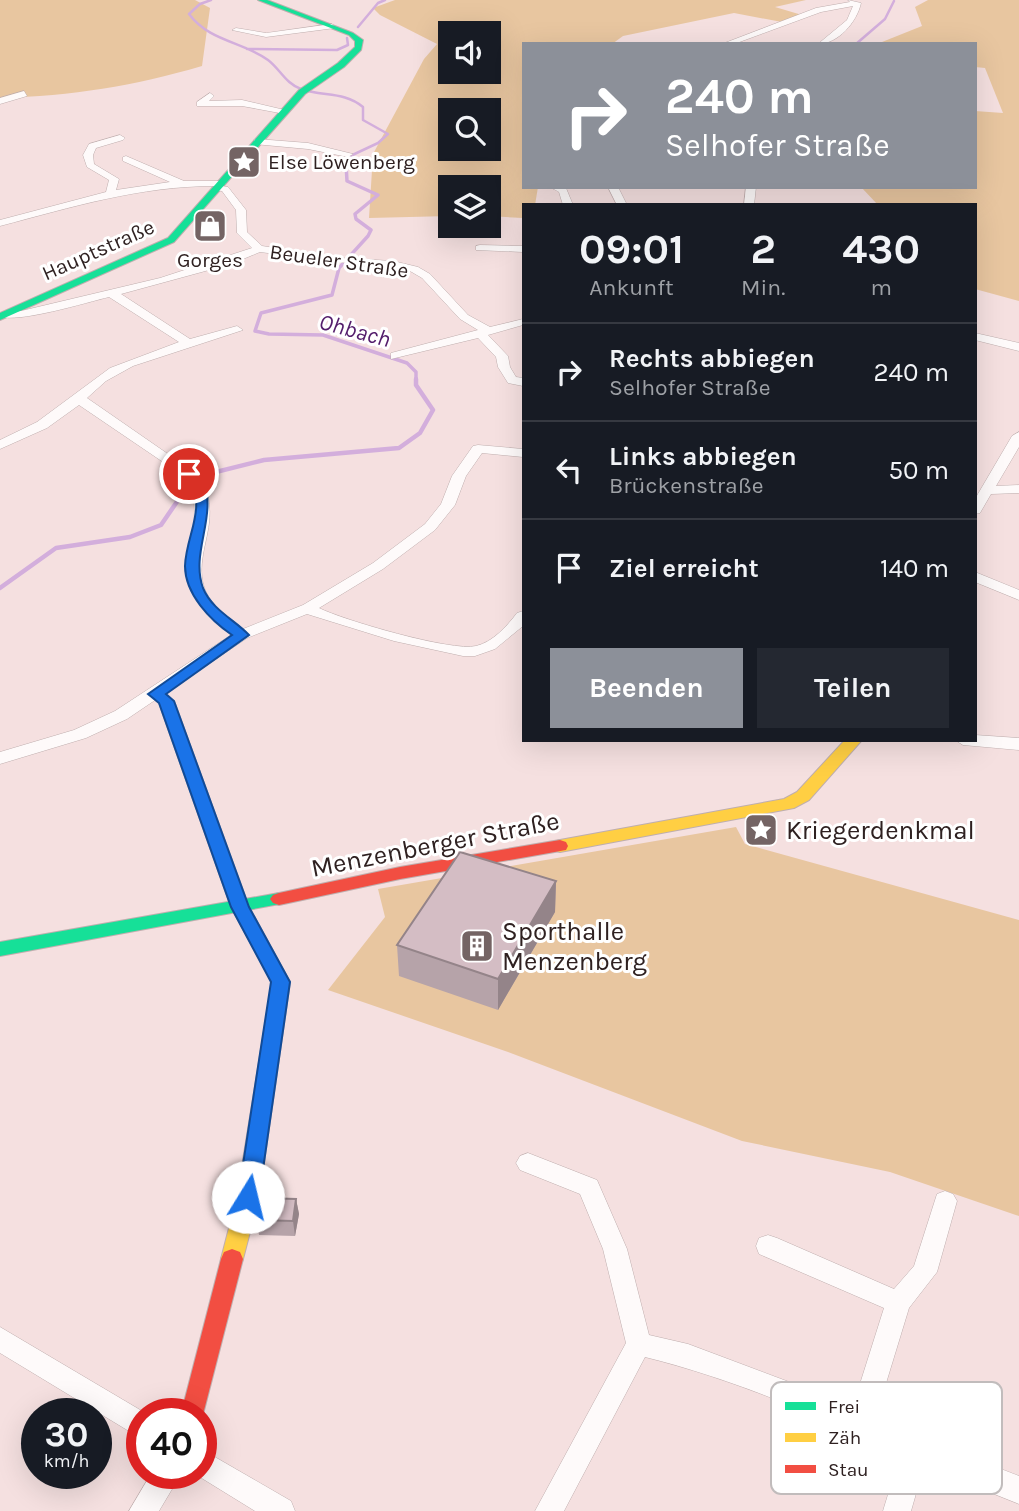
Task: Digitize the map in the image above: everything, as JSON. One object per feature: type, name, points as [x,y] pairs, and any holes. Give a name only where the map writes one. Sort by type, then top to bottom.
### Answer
[{"type":"main road","points":[[261,0],[332,26]]},
{"type":"main road","name":"Hauptstraße","points":[[2,316],[164,244],[305,90],[354,54],[360,46],[359,40],[332,26]]},
{"type":"main road","points":[[156,694],[166,701],[240,907],[281,982],[248,1197],[197,1398]]},
{"type":"main road","name":"Menzenberger Straße","points":[[0,949],[240,907],[400,873],[788,804],[809,790],[852,742]]},
{"type":"street","points":[[731,42],[819,10],[855,2],[856,13],[852,19],[823,42]]},
{"type":"street","points":[[236,30],[266,35],[332,26]]},
{"type":"street","points":[[0,101],[24,94]]},
{"type":"street","points":[[199,113],[210,100],[285,111]]},
{"type":"street","points":[[110,194],[114,179],[90,165],[88,155],[92,146],[120,138]]},
{"type":"street","points":[[257,142],[308,146],[348,154]]},
{"type":"street","points":[[126,159],[181,183]]},
{"type":"street","points":[[0,223],[55,205],[110,194],[181,183],[220,185],[241,210],[242,233],[259,250]]},
{"type":"street","points":[[480,248],[522,248]]},
{"type":"street","name":"Beueler Straße","points":[[2,316],[111,293],[214,266],[259,250],[393,264],[414,269],[426,276],[464,317],[483,332],[502,356],[504,367],[512,380],[522,382]]},
{"type":"street","points":[[111,293],[188,343]]},
{"type":"street","points":[[396,356],[522,322]]},
{"type":"street","points":[[0,445],[42,425],[79,399],[91,384],[118,369],[188,343],[237,330]]},
{"type":"street","points":[[977,337],[1019,347]]},
{"type":"street","points":[[79,399],[193,477],[203,513],[192,566],[197,590],[221,621],[241,635]]},
{"type":"street","points":[[977,507],[1019,436]]},
{"type":"street","points":[[0,758],[80,734],[156,694],[241,635],[308,608],[378,566],[430,527],[448,505],[459,476],[478,449],[522,453]]},
{"type":"street","points":[[988,492],[1019,489]]},
{"type":"street","points":[[977,578],[1019,595]]},
{"type":"street","points":[[308,608],[320,614],[444,648],[474,651],[497,641],[521,621]]},
{"type":"street","points":[[977,741],[1019,744]]},
{"type":"street","points":[[528,1163],[589,1187],[615,1248],[639,1344],[549,1511]]},
{"type":"street","points":[[873,1382],[898,1302],[925,1272],[945,1202]]},
{"type":"street","points":[[768,1246],[898,1302]]},
{"type":"street","points":[[0,1339],[126,1416]]},
{"type":"street","points":[[639,1344],[688,1356],[771,1388]]},
{"type":"street","points":[[217,1472],[281,1511]]},
{"type":"street","points":[[1002,1483],[1019,1490]]},
{"type":"street","points":[[143,1511],[157,1489]]},
{"type":"street","points":[[897,1511],[902,1494]]},
{"type":"shaded area","points":[[0,0],[195,0],[210,8],[202,66],[102,89],[0,98]]},
{"type":"shaded area","points":[[395,0],[806,0],[775,7],[802,15],[782,22],[734,13],[623,36],[615,42],[522,42],[522,189],[538,189],[535,203],[522,203],[522,218],[501,217],[501,175],[438,175],[438,216],[369,218],[373,154],[424,59],[437,44],[380,15],[373,8]]},
{"type":"shaded area","points":[[928,0],[1019,0],[1019,301],[977,290],[977,203],[876,203],[863,189],[977,189],[977,111],[1003,113],[985,68],[977,67],[977,42],[882,42],[922,26],[915,7]]},
{"type":"shaded area","points":[[736,827],[745,844],[1019,920],[1019,1216],[890,1172],[742,1141],[508,1052],[328,990],[385,917],[378,889]]},
{"type":"building","name":"Sporthalle Menzenberg","points":[[460,852],[556,881],[498,979],[397,945]]},
{"type":"building","points":[[262,1198],[296,1199],[293,1221],[257,1220]]},
{"type":"waterway","name":"Ohbach","points":[[211,0],[200,4],[189,14],[197,23],[216,36],[268,60],[296,87],[341,96],[356,102],[363,107],[363,120],[388,134],[378,143],[346,158],[346,164]]},
{"type":"waterway","points":[[358,27],[378,3],[385,0]]},
{"type":"waterway","points":[[858,42],[885,19],[894,1]]},
{"type":"waterway","points":[[247,49],[337,50],[348,45],[347,38]]},
{"type":"waterway","name":"Ohbach","points":[[0,588],[56,548],[130,537],[161,525],[185,490],[188,479],[264,460],[399,448],[420,433],[433,410],[416,385],[416,372],[407,363],[323,335],[269,334],[255,331],[261,313],[332,295],[339,268],[368,236],[371,230],[356,219],[355,214],[378,195],[347,181],[346,164]]},
{"type":"traffic: fast","points":[[0,317],[171,240],[302,92],[341,65],[358,48],[359,40],[351,34],[261,0]]},
{"type":"traffic: fast","points":[[0,949],[279,899]]},
{"type":"traffic: slow","points":[[156,694],[166,701],[240,907],[281,982],[248,1197],[232,1259]]},
{"type":"traffic: slow","points":[[560,846],[788,804],[803,796],[852,742]]},
{"type":"traffic: jam","points":[[279,899],[400,873],[560,846]]},
{"type":"traffic: jam","points":[[197,1398],[232,1259]]},
{"type":"place","name":"Else Löwenberg","points":[[244,162]]},
{"type":"place","name":"Gorges","points":[[210,226]]},
{"type":"place","name":"Kriegerdenkmal","points":[[761,830]]},
{"type":"place","name":"Sporthalle Menzenberg","points":[[477,946]]},
{"type":"route","points":[[189,474],[197,479],[200,486],[203,513],[192,566],[197,590],[221,621],[241,635],[156,694],[166,701],[240,907],[281,982],[248,1197]]}]
